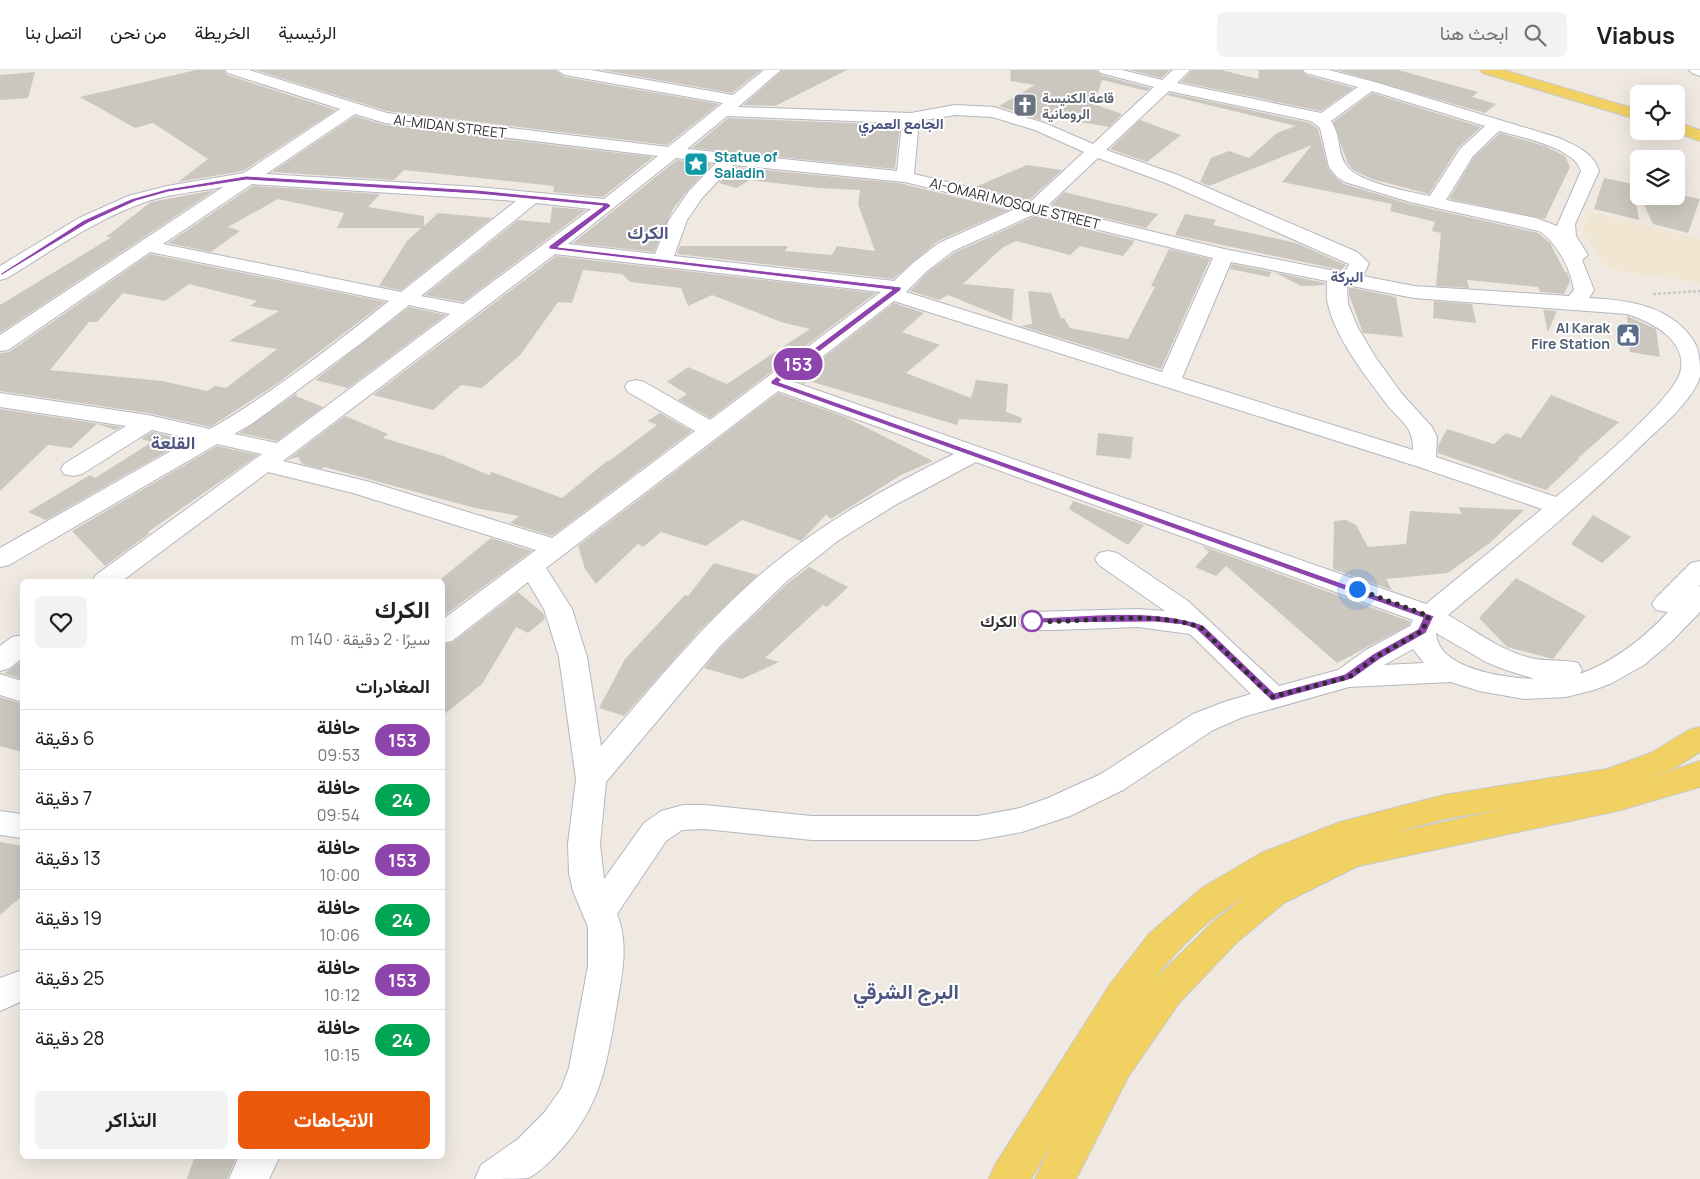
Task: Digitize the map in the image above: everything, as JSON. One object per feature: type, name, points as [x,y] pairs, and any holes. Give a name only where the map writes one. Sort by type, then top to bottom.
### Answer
[{"type":"main road","points":[[1488,70],[1630,112]]},
{"type":"main road","points":[[1685,130],[1700,136]]},
{"type":"main road","points":[[1009,1179],[1124,994],[1161,944],[1214,898],[1273,862],[1351,831],[1444,807],[1610,780],[1662,761],[1700,738]]},
{"type":"main road","points":[[1055,1179],[1115,1065],[1166,992],[1224,933],[1272,893],[1351,855],[1617,799],[1691,778],[1700,773]]},
{"type":"street","name":"AI-MIDAN STREET","points":[[233,70],[351,109],[385,118],[674,152]]},
{"type":"street","points":[[566,70],[590,72],[736,100]]},
{"type":"street","points":[[108,579],[552,248],[674,152],[773,70]]},
{"type":"street","points":[[1106,70],[1132,78],[1299,112],[1322,120],[1331,138],[1334,160],[1344,174],[1398,194],[1557,230],[1597,287],[1622,306],[1649,313],[1662,319],[1671,326],[1688,350],[1691,374],[1686,385],[1662,412],[1561,507],[1426,624],[1349,677]]},
{"type":"street","points":[[445,632],[895,291],[920,267],[946,247],[1034,208],[1097,152],[1182,70]]},
{"type":"street","points":[[1312,70],[1370,85],[1497,124],[1576,152],[1588,164],[1590,171],[1566,224],[1557,230]]},
{"type":"street","points":[[1322,120],[1370,85]]},
{"type":"street","points":[[0,345],[351,109]]},
{"type":"street","points":[[723,111],[911,118],[955,110],[982,110],[1041,128],[1097,152],[1172,179],[1350,256],[1359,264],[1344,278],[1338,304],[1348,328],[1366,359],[1394,398],[1420,427],[1425,438],[1424,461]]},
{"type":"street","points":[[906,177],[911,118]]},
{"type":"street","points":[[1435,202],[1466,153],[1497,124]]},
{"type":"street","name":"AI-OMARI MOSQUE STREET","points":[[674,152],[729,160],[906,177],[1224,255],[1414,292],[1622,306]]},
{"type":"street","points":[[662,261],[678,220],[695,195],[729,160]]},
{"type":"street","points":[[0,274],[86,222],[134,200],[175,189],[246,178],[533,197],[608,205]]},
{"type":"street","points":[[0,559],[216,436],[280,393],[405,299],[533,197]]},
{"type":"street","points":[[1557,230],[1558,238],[1580,276],[1584,290],[1575,303]]},
{"type":"street","points":[[147,246],[467,311]]},
{"type":"street","points":[[552,248],[895,291],[1169,382],[1424,461],[1561,507]]},
{"type":"street","points":[[1169,382],[1224,255]]},
{"type":"street","points":[[774,382],[975,453],[1426,624],[1494,654],[1527,679],[1565,688],[1620,667],[1655,643],[1700,595]]},
{"type":"street","points":[[636,387],[710,430]]},
{"type":"street","points":[[0,400],[148,422],[216,436],[272,458],[557,548]]},
{"type":"street","points":[[73,469],[148,422]]},
{"type":"street","points":[[591,779],[716,635],[753,596],[833,531],[875,504],[975,453]]},
{"type":"street","points":[[1108,559],[1164,596],[1200,627],[1272,697]]},
{"type":"street","points":[[495,1179],[532,1152],[558,1126],[576,1100],[588,1068],[606,966],[605,927],[590,891],[584,844],[591,779],[573,657],[558,609],[532,566]]},
{"type":"street","points":[[599,913],[655,832],[672,820],[683,817],[704,817],[812,828],[978,828],[1022,820],[1059,807],[1112,782],[1204,722],[1234,709],[1272,697],[1349,677],[1453,672],[1499,685],[1554,672],[1573,670],[1605,656],[1639,633],[1700,569]]},
{"type":"street","points":[[1032,621],[1155,618],[1185,622],[1200,627]]},
{"type":"street","points":[[1426,624],[1422,639],[1427,649],[1437,661],[1453,672]]},
{"type":"street","points":[[0,660],[20,645]]},
{"type":"street","points":[[0,684],[20,691]]},
{"type":"street","points":[[0,822],[20,826]]},
{"type":"street","points":[[0,995],[20,986]]},
{"type":"street","points":[[249,1179],[259,1159]]},
{"type":"path","points":[[877,174],[946,247]]},
{"type":"shaded area","points":[[1589,211],[1700,239],[1700,283],[1608,269],[1583,231]]},
{"type":"building","points":[[196,70],[223,70],[227,75],[336,110],[243,171],[178,182],[208,159],[153,123],[135,128],[80,97]]},
{"type":"building","points":[[255,70],[555,70],[565,77],[719,104],[667,145],[387,111]]},
{"type":"building","points":[[602,70],[761,70],[732,93]]},
{"type":"building","points":[[783,70],[847,70],[775,106],[743,105]]},
{"type":"building","points":[[1011,70],[1096,70],[1101,75],[1150,88],[1147,91],[1102,80],[1094,104],[1122,114],[1109,127],[1045,116],[1040,120],[999,106],[1035,85],[1010,81]]},
{"type":"building","points":[[1130,70],[1170,70],[1161,78]]},
{"type":"building","points":[[1192,70],[1221,70],[1258,79],[1259,70],[1301,70],[1306,75],[1354,88],[1321,111],[1181,82]]},
{"type":"building","points":[[1336,70],[1398,70],[1478,92],[1472,97],[1496,104],[1485,113]]},
{"type":"building","points":[[35,72],[28,98],[0,100],[0,75]]},
{"type":"building","points":[[1170,93],[1310,123],[1318,129],[1328,168],[1344,184],[1410,204],[1538,233],[1550,243],[1565,272],[1567,272],[1570,281],[1564,294],[1540,292],[1538,287],[1467,280],[1469,288],[1436,286],[1441,233],[1432,231],[1435,222],[1390,211],[1392,204],[1282,182],[1312,145],[1209,186],[1200,182],[1211,158],[1229,151],[1249,158],[1277,133],[1296,126],[1167,95]]},
{"type":"building","points":[[1372,93],[1481,127],[1458,148],[1429,194],[1372,179],[1353,170],[1348,164],[1333,122]]},
{"type":"building","points":[[355,116],[385,125],[653,157],[603,197],[553,192],[554,186],[404,170],[394,180],[272,172]]},
{"type":"building","points":[[728,118],[900,125],[895,169],[692,148]]},
{"type":"building","points":[[1140,120],[1181,135],[1147,162],[1110,149]]},
{"type":"building","points":[[1500,133],[1545,146],[1565,156],[1570,167],[1545,219],[1449,199],[1474,157]]},
{"type":"building","points":[[677,160],[712,164],[673,209],[654,252],[573,243]]},
{"type":"building","points":[[1027,165],[1062,170],[1029,200],[975,187]]},
{"type":"building","points":[[734,167],[899,183],[1009,210],[938,241],[893,279],[677,254],[680,246],[788,246],[785,251],[832,255],[837,246],[875,251],[858,204],[860,190],[818,188],[750,180],[736,188],[719,183]]},
{"type":"building","points":[[1604,178],[1630,183],[1630,205],[1636,205],[1639,220],[1594,209]]},
{"type":"building","points":[[253,186],[380,194],[368,207],[424,216],[424,226],[438,213],[492,218],[401,290],[379,286],[407,241],[421,228],[337,228],[344,213],[278,199],[228,227],[240,231],[211,252],[168,243]]},
{"type":"building","points":[[215,190],[0,333],[0,305],[112,237],[106,237],[151,202]]},
{"type":"building","points":[[1064,192],[1158,214],[1146,228],[1051,205]]},
{"type":"building","points":[[1685,196],[1700,199],[1688,233],[1653,224],[1644,205],[1685,205]]},
{"type":"building","points":[[552,207],[586,210],[463,302],[425,295],[518,220],[550,223]]},
{"type":"building","points":[[1185,214],[1216,220],[1213,225],[1296,243],[1346,265],[1341,270],[1175,235]]},
{"type":"building","points":[[1035,216],[1135,241],[1123,256],[1080,246],[1070,255],[1016,241],[1002,248],[963,284],[1014,289],[1012,321],[948,295],[939,300],[910,291],[928,272],[954,253]]},
{"type":"building","points":[[1169,249],[1210,259],[1161,369],[1021,326],[1032,324],[1028,291],[1051,293],[1061,318],[1064,318],[1070,328],[1128,339],[1155,287],[1151,286]]},
{"type":"building","points":[[150,254],[385,302],[278,383],[210,427],[148,413],[0,391],[0,353],[9,352]],"holes":[[[189,284],[257,301],[250,306],[279,311],[229,341],[277,349],[226,388],[215,386],[207,391],[162,381],[50,370],[89,322],[97,322],[123,293],[165,301]]]},
{"type":"building","points":[[556,256],[876,293],[710,418],[678,400],[687,394],[667,382],[688,367],[727,384],[810,329],[781,322],[712,295],[688,306],[681,288],[630,282],[622,274],[583,270],[572,303],[558,302],[521,354],[482,388],[461,385],[433,410],[373,395]]},
{"type":"building","points":[[1232,264],[1271,272],[1269,277],[1230,269]]},
{"type":"building","points":[[1274,272],[1325,283],[1325,285],[1301,286]]},
{"type":"building","points":[[1349,287],[1396,297],[1403,337],[1363,333],[1349,295]]},
{"type":"building","points":[[1434,301],[1472,304],[1476,323],[1433,318]]},
{"type":"building","points":[[894,303],[924,313],[902,332],[940,345],[906,373],[971,398],[976,380],[1008,384],[1006,412],[1022,418],[1021,423],[959,419],[957,425],[806,380],[805,384],[795,380]]},
{"type":"building","points":[[409,307],[446,315],[348,388],[315,380]]},
{"type":"building","points":[[1543,310],[1557,311],[1548,332]]},
{"type":"building","points":[[1627,316],[1656,329],[1660,357],[1630,352]]},
{"type":"building","points":[[297,393],[296,396],[323,407],[277,441],[239,433]]},
{"type":"building","points":[[778,393],[845,417],[933,461],[901,475],[831,519],[826,515],[801,541],[742,520],[706,546],[661,532],[643,547],[638,544],[596,584],[585,569],[578,546]]},
{"type":"building","points":[[1551,395],[1619,422],[1578,458],[1580,458],[1546,490],[1438,453],[1438,446],[1447,429],[1494,444],[1506,433],[1521,438]]},
{"type":"building","points":[[0,409],[121,427],[115,430],[97,424],[71,448],[48,445],[0,491]]},
{"type":"building","points":[[660,413],[692,431],[552,536],[510,523],[519,516],[475,508],[324,467],[322,469],[302,464],[298,457],[287,460],[345,416],[388,434],[383,438],[443,456],[489,475],[492,472],[562,498],[607,461],[657,425],[647,421]]},
{"type":"building","points":[[152,432],[187,440],[46,520],[28,512],[90,475],[95,478],[152,442],[141,439]]},
{"type":"building","points":[[1098,433],[1133,437],[1131,459],[1096,455]]},
{"type":"building","points":[[217,446],[258,455],[148,532],[150,533],[105,566],[72,531]]},
{"type":"building","points":[[1073,501],[1144,525],[1128,545],[1069,509]]},
{"type":"building","points":[[1458,507],[1524,510],[1491,542],[1448,573],[1386,579],[1392,590],[1333,569],[1334,521],[1346,520],[1356,525],[1368,547],[1406,544],[1410,511],[1462,514]]},
{"type":"building","points":[[1593,515],[1631,537],[1602,563],[1571,544]]},
{"type":"building","points":[[491,538],[532,551],[445,615],[445,579],[442,578]]},
{"type":"building","points":[[1202,546],[1409,621],[1409,625],[1337,663],[1226,566],[1216,576],[1195,567],[1209,552]]},
{"type":"building","points":[[714,563],[758,575],[700,630],[624,716],[599,708],[625,659],[685,595],[688,596]]},
{"type":"building","points":[[809,567],[848,587],[827,607],[823,605],[765,658],[779,662],[742,679],[704,668],[721,647],[788,583]]},
{"type":"building","points":[[1516,578],[1586,616],[1553,659],[1507,647],[1479,618]]},
{"type":"building","points":[[518,592],[543,613],[545,619],[528,633],[516,627],[482,684],[445,714],[445,644],[453,642]]},
{"type":"building","points":[[20,662],[20,678],[4,673]]},
{"type":"building","points":[[0,697],[20,703],[20,751],[0,746]]},
{"type":"building","points":[[0,842],[20,846],[20,898],[0,915]]},
{"type":"building","points":[[194,1159],[236,1159],[227,1179],[187,1179]]},
{"type":"bus line","name":"153","points":[[0,274],[86,222],[116,207],[167,191],[246,178],[477,192],[608,205],[552,248],[899,288],[774,382],[1429,616],[1422,631],[1376,657],[1349,677],[1272,697],[1200,627],[1185,622],[1155,618],[1069,622],[1032,621]]},
{"type":"place","name":"قاعة الكنيسة الرومانية","points":[[1025,105]]},
{"type":"place","name":"Statue of Saladin","points":[[696,164]]},
{"type":"place","name":"Al Karak Fire Station","points":[[1628,335]]},
{"type":"place","name":"الكرك","points":[[1032,621]]},
{"type":"district","name":"الجامع العمري","points":[[901,123]]},
{"type":"district","name":"الكرك","points":[[648,232]]},
{"type":"district","name":"البركة","points":[[1347,276]]},
{"type":"district","name":"القلعة","points":[[173,442]]},
{"type":"district","name":"البرج الشرقي","points":[[906,991]]},
{"type":"route","points":[[1032,621],[1069,622],[1155,618],[1185,622],[1200,627],[1272,697],[1349,677],[1376,657],[1422,631],[1429,616],[1357,589]]}]
